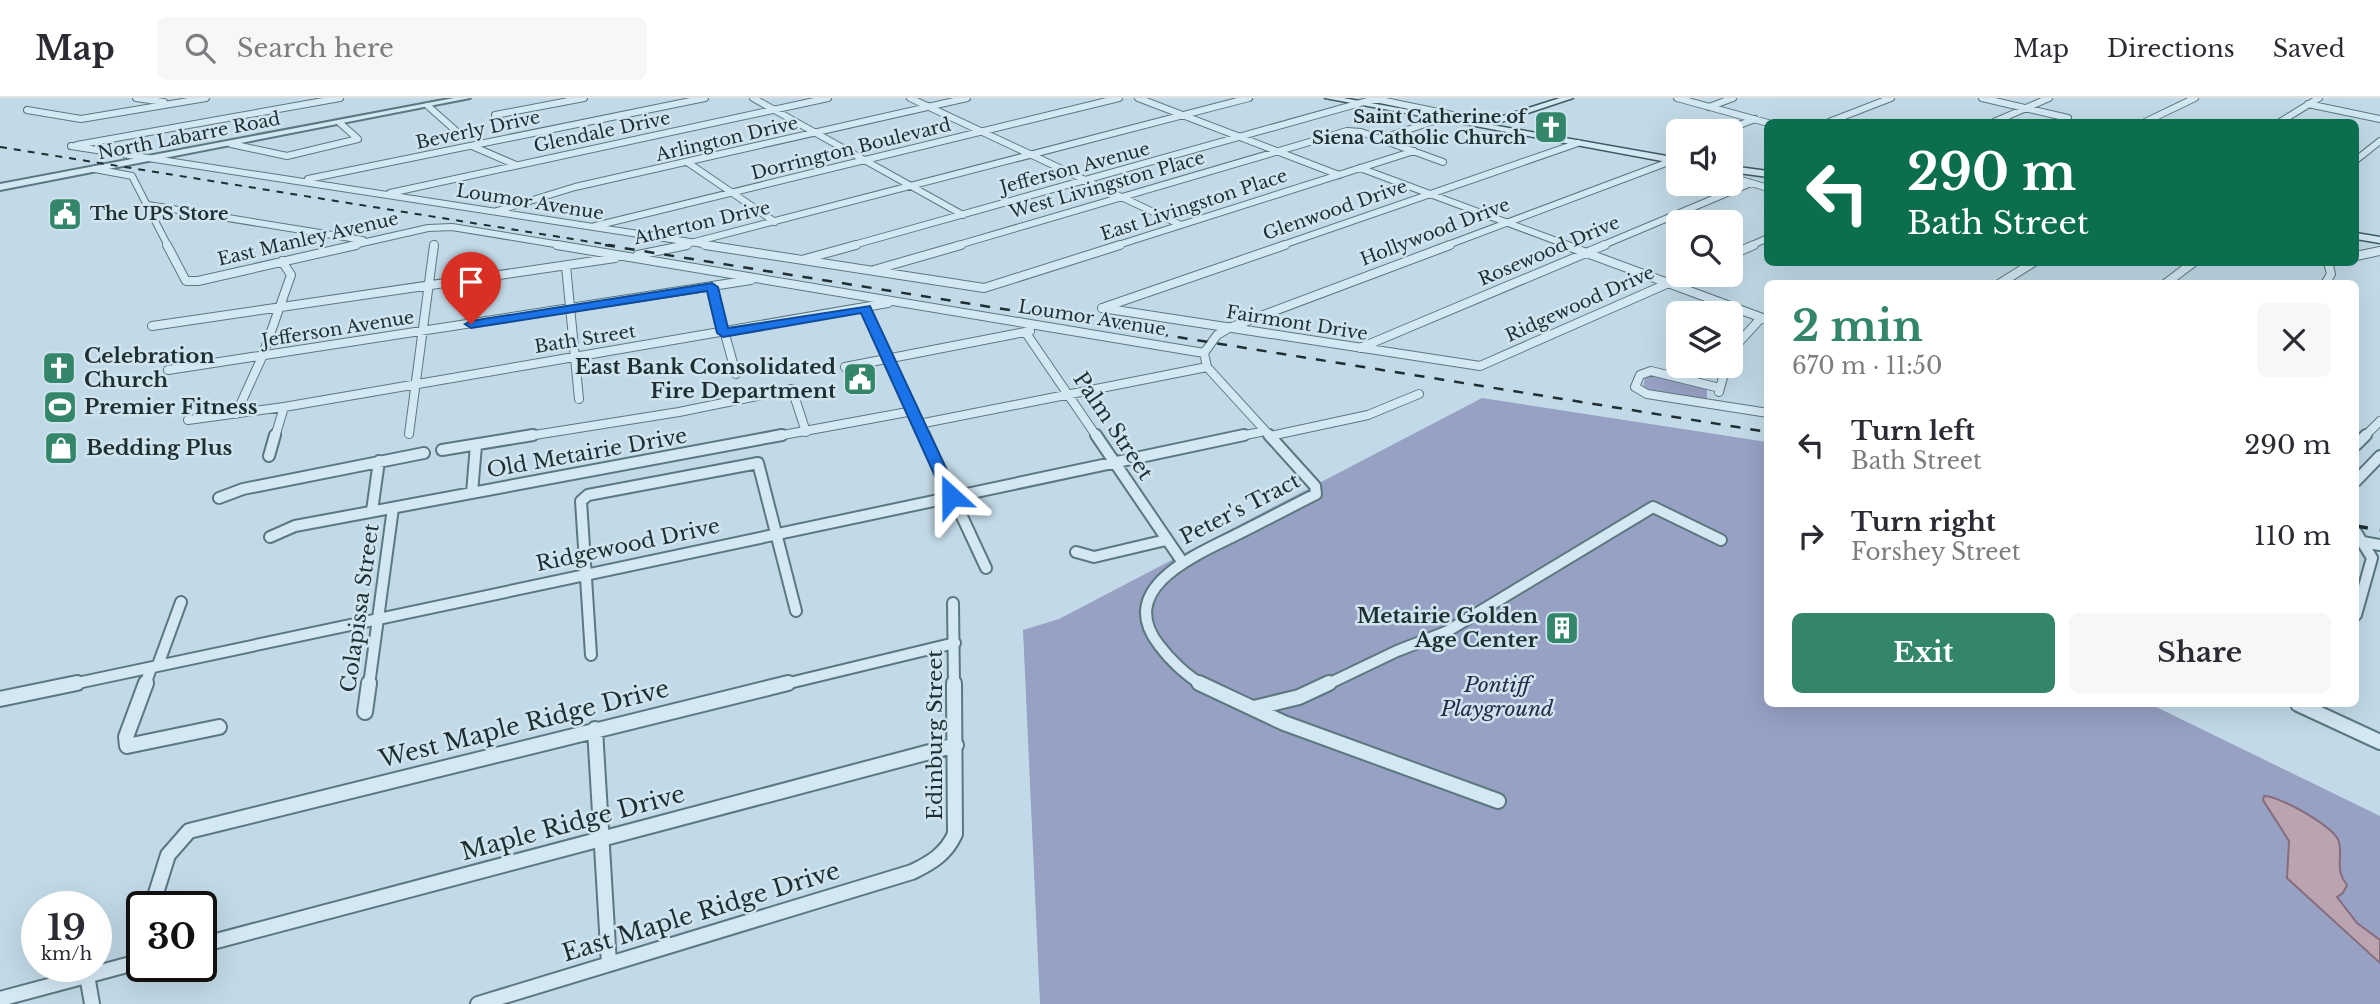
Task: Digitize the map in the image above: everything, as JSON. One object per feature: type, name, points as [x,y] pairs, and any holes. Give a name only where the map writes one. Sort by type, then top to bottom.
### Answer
[{"type":"main road","points":[[1328,98],[1440,119],[1492,123],[1569,98]]},
{"type":"main road","points":[[1478,122],[1539,98]]},
{"type":"main road","points":[[1478,122],[1666,159]]},
{"type":"main road","points":[[1743,171],[1764,173]]},
{"type":"main road","points":[[2359,236],[2380,240]]},
{"type":"street","points":[[136,98],[174,103]]},
{"type":"street","points":[[27,110],[67,118],[89,118],[206,98]]},
{"type":"street","name":"Loumor Avenue","points":[[340,98],[71,146],[984,288]]},
{"type":"street","name":"North Labarre Road","points":[[0,187],[466,98]]},
{"type":"street","points":[[495,116],[584,98]]},
{"type":"street","name":"Beverly Drive","points":[[299,181],[705,98]]},
{"type":"street","points":[[753,98],[963,215]]},
{"type":"street","name":"Glendale Drive","points":[[382,194],[828,98]]},
{"type":"street","points":[[910,98],[1181,225]]},
{"type":"street","name":"Arlington Drive","points":[[494,212],[565,190],[967,98]]},
{"type":"street","name":"Dorrington Boulevard","points":[[589,228],[1119,98]]},
{"type":"street","points":[[1138,98],[1339,175]]},
{"type":"street","name":"Atherton Drive","points":[[152,326],[566,266],[690,244],[1249,98]]},
{"type":"street","points":[[1374,98],[1478,122]]},
{"type":"street","name":"Jefferson Avenue","points":[[800,261],[1244,138],[1374,98]]},
{"type":"street","points":[[1677,98],[1767,119]]},
{"type":"street","points":[[1690,98],[1764,122]]},
{"type":"street","points":[[1712,106],[1733,98]]},
{"type":"street","points":[[1837,119],[1891,98]]},
{"type":"street","points":[[1982,98],[2068,118]]},
{"type":"street","points":[[2001,119],[2049,98]]},
{"type":"street","points":[[2151,119],[2195,98]]},
{"type":"street","points":[[2285,119],[2319,98]]},
{"type":"street","points":[[2308,104],[2380,119]]},
{"type":"street","points":[[428,106],[455,130]]},
{"type":"street","points":[[1380,139],[1440,119]]},
{"type":"street","points":[[1743,124],[1755,119]]},
{"type":"street","points":[[231,144],[282,156],[356,141],[358,139],[340,123]]},
{"type":"street","name":"West Livingston Place","points":[[871,271],[1352,131],[1380,139]]},
{"type":"street","points":[[1380,139],[1443,162]]},
{"type":"street","points":[[2359,158],[2380,141]]},
{"type":"street","name":"Glenwood Drive","points":[[1102,308],[1578,143]]},
{"type":"street","points":[[471,146],[516,165]]},
{"type":"street","name":"East Livingston Place","points":[[984,288],[1414,151]]},
{"type":"street","points":[[687,162],[775,222]]},
{"type":"street","name":"Hollywood Drive","points":[[1204,353],[1217,335],[1229,328],[1505,222],[1666,165]]},
{"type":"street","points":[[1360,168],[1666,283]]},
{"type":"street","points":[[95,169],[132,176],[148,205],[366,241]]},
{"type":"street","points":[[1743,181],[1764,187]]},
{"type":"street","name":"Rosewood Drive","points":[[1358,349],[1751,183]]},
{"type":"street","name":"East Manley Avenue","points":[[148,205],[182,276],[188,281],[435,227]]},
{"type":"street","name":"Loumor Avenue","points":[[435,227],[452,227],[1204,353]]},
{"type":"street","points":[[1743,249],[1764,240]]},
{"type":"street","points":[[408,434],[434,245]]},
{"type":"street","points":[[2359,256],[2372,255],[2380,251]]},
{"type":"street","points":[[188,420],[236,414],[262,357],[291,275],[282,261]]},
{"type":"street","points":[[566,266],[579,399]]},
{"type":"street","points":[[2006,280],[2027,266]]},
{"type":"street","points":[[2170,280],[2189,266]]},
{"type":"street","name":"Jefferson Avenue","points":[[168,370],[760,279]]},
{"type":"street","name":"Ridgewood Drive","points":[[1487,365],[1666,285]]},
{"type":"street","points":[[712,287],[736,374]]},
{"type":"street","points":[[1676,287],[1764,319],[1743,339]]},
{"type":"street","name":"Bath Street","points":[[236,414],[884,306],[891,301]]},
{"type":"street","name":"Fairmont Drive","points":[[1102,308],[1358,349],[1468,365],[1487,365]]},
{"type":"street","points":[[865,309],[986,568]]},
{"type":"street","points":[[845,367],[1027,333],[1038,325]]},
{"type":"street","name":"Palm Street","points":[[1027,333],[1181,560]]},
{"type":"street","points":[[1204,353],[1207,367],[1268,433]]},
{"type":"street","points":[[919,424],[1207,367]]},
{"type":"street","points":[[1720,388],[1646,371],[1640,375],[1635,387],[1647,394],[1764,412]]},
{"type":"street","points":[[1715,405],[1723,378]]},
{"type":"street","points":[[442,450],[680,412],[792,389],[806,432]]},
{"type":"street","name":"Ridgewood Drive","points":[[0,699],[1113,461],[1368,415],[1419,394]]},
{"type":"street","points":[[269,456],[284,407]]},
{"type":"street","name":"Old Metairie Drive","points":[[270,537],[295,526],[913,411]]},
{"type":"street","points":[[2359,442],[2380,421]]},
{"type":"street","name":"Peter's Tract","points":[[1268,433],[1315,486],[1316,494],[1181,560],[1148,599],[1145,614],[1148,631],[1166,654],[1196,681],[1234,701],[1284,723],[1498,801]]},
{"type":"street","points":[[472,494],[477,445]]},
{"type":"street","points":[[219,498],[243,489],[425,453]]},
{"type":"street","points":[[2359,478],[2380,456]]},
{"type":"street","name":"Colapissa Street","points":[[372,511],[379,461]]},
{"type":"street","points":[[591,655],[583,498],[758,463],[796,611]]},
{"type":"street","points":[[1254,708],[1299,697],[1397,651],[1446,632],[1653,507],[1721,540]]},
{"type":"street","name":"Colapissa Street","points":[[365,712],[393,508]]},
{"type":"street","points":[[2359,536],[2372,558],[2359,604]]},
{"type":"street","points":[[1076,552],[1094,557],[1166,540]]},
{"type":"street","points":[[2363,542],[2380,545]]},
{"type":"street","points":[[181,602],[125,737],[127,746],[219,727]]},
{"type":"street","name":"Edinburg Street","points":[[936,860],[950,847],[955,834],[953,603]]},
{"type":"street","name":"West Maple Ridge Drive","points":[[157,891],[174,842],[190,831],[595,729],[954,643]]},
{"type":"street","points":[[2329,710],[2380,742]]},
{"type":"street","points":[[595,729],[609,964]]},
{"type":"street","name":"Maple Ridge Drive","points":[[217,941],[956,746]]},
{"type":"street","name":"East Maple Ridge Drive","points":[[478,1004],[912,872],[936,860]]},
{"type":"street","points":[[0,999],[62,982]]},
{"type":"street","points":[[88,982],[92,1004]]},
{"type":"green space","points":[[1650,374],[1707,387],[1707,402],[1643,388],[1645,376]]},
{"type":"green space","name":"Pontiff Playground","points":[[1482,398],[1764,442],[1764,707],[2156,707],[2380,816],[2380,1004],[1040,1004],[1023,630],[1059,619]]},
{"type":"shaded area","points":[[2264,796],[2282,801],[2306,813],[2335,836],[2340,848],[2341,874],[2347,885],[2337,897],[2357,923],[2380,940],[2380,963],[2287,878],[2289,841],[2263,800]]},
{"type":"railway","points":[[0,147],[616,246]]},
{"type":"railway","points":[[605,245],[1764,431]]},
{"type":"railway","points":[[2359,526],[2380,530]]},
{"type":"place","name":"Saint Catherine of Siena Catholic Church","points":[[1551,127]]},
{"type":"place","name":"The UPS Store","points":[[65,214]]},
{"type":"place","name":"Celebration Church","points":[[59,368]]},
{"type":"place","name":"East Bank Consolidated Fire Department","points":[[860,379]]},
{"type":"place","name":"Premier Fitness","points":[[60,407]]},
{"type":"place","name":"Bedding Plus","points":[[61,448]]},
{"type":"place","name":"Metairie Golden Age Center","points":[[1562,628]]},
{"type":"route","points":[[471,324],[712,287],[723,333],[865,309],[951,496]]}]
